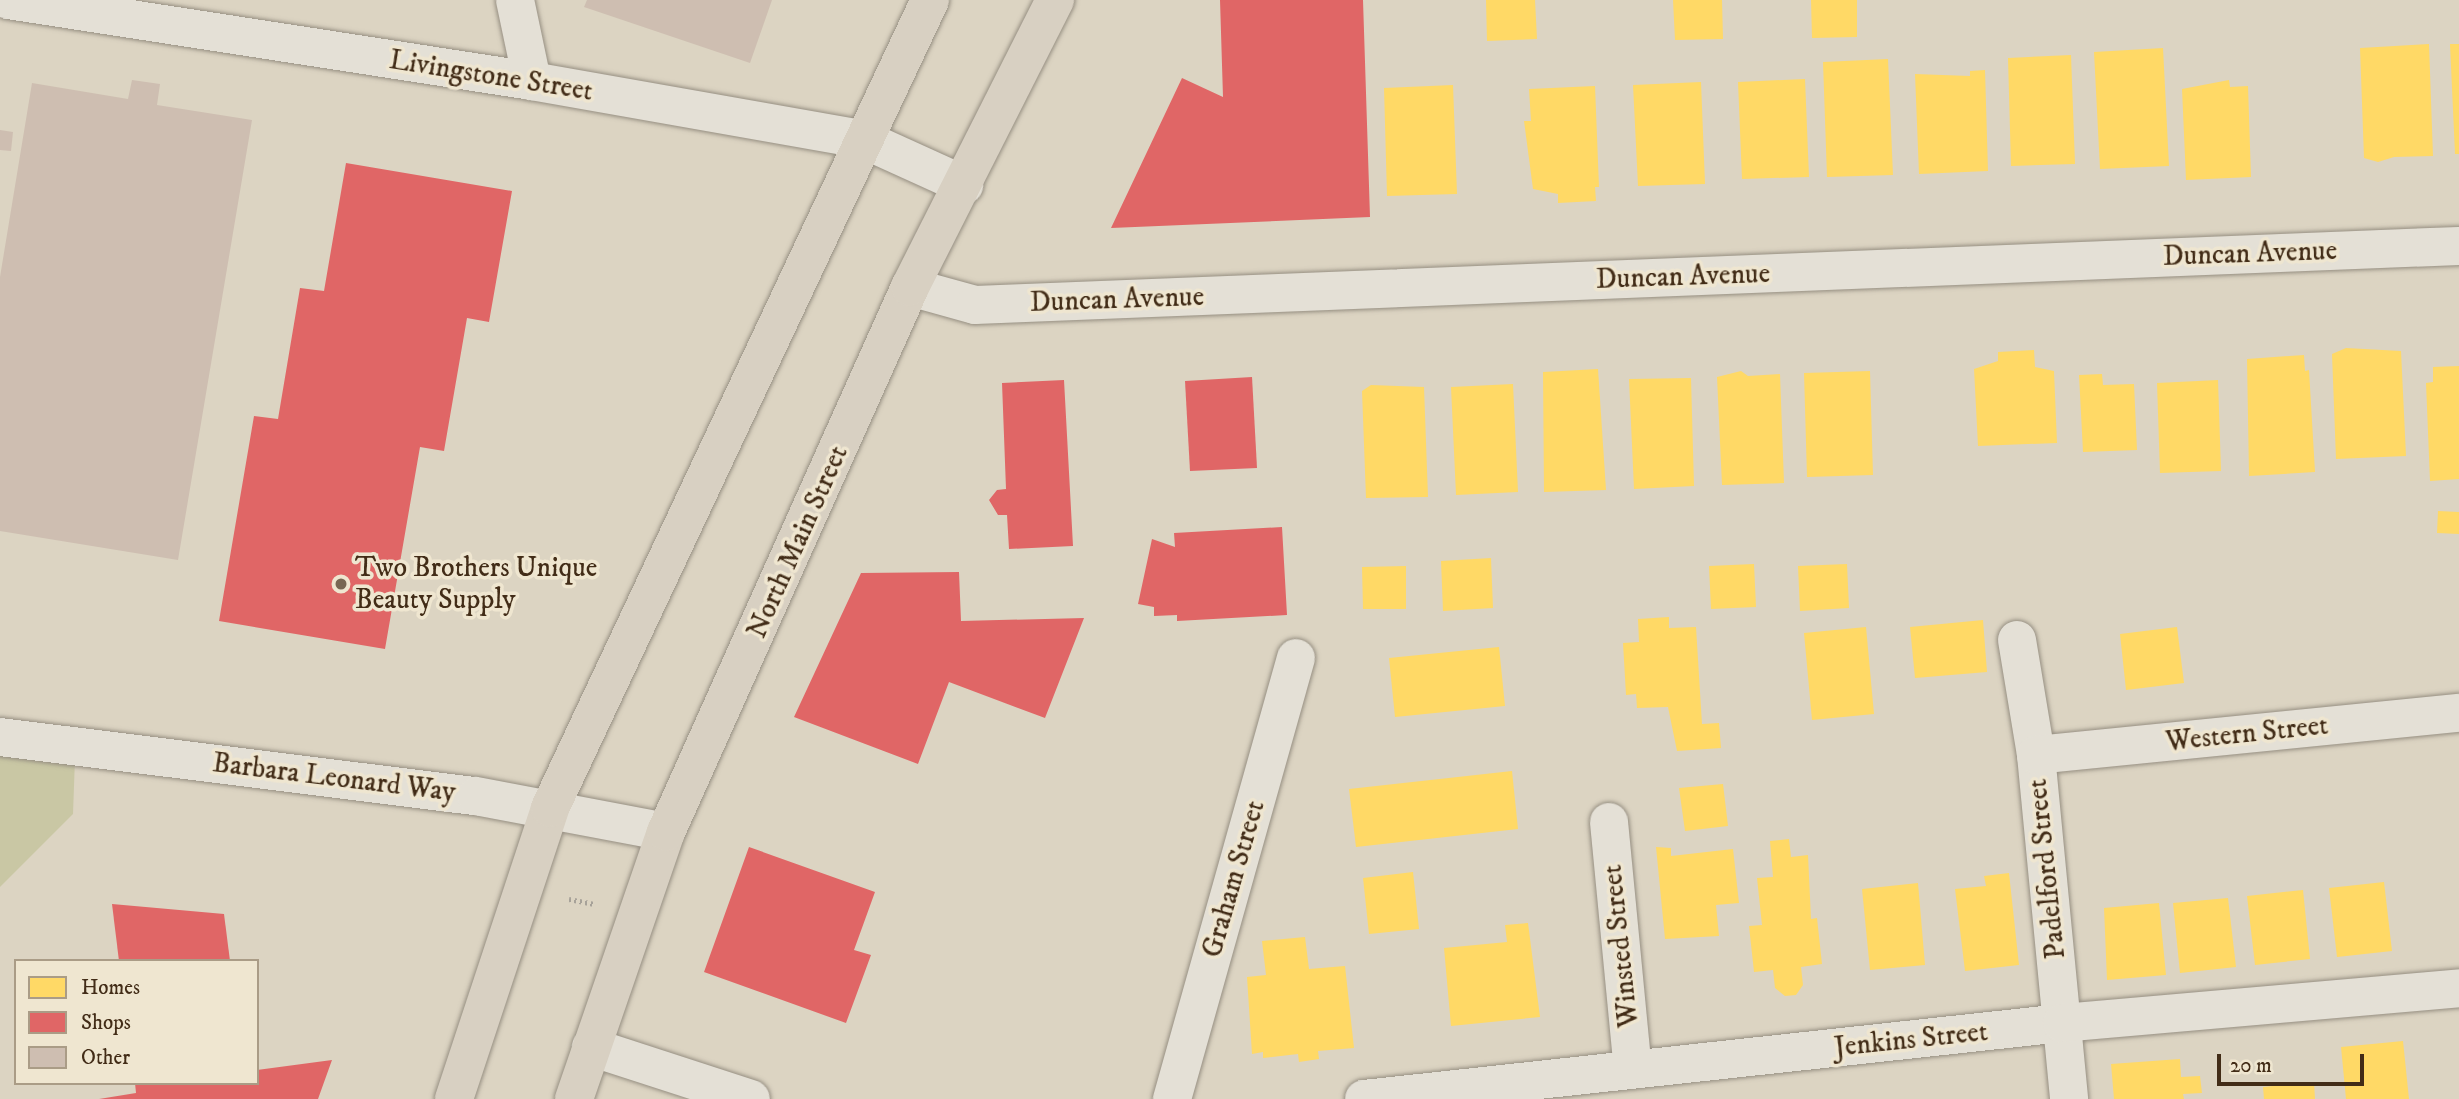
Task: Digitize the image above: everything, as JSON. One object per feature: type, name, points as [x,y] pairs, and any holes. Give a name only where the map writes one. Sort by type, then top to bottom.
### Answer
[{"type":"main road","points":[[454,1099],[550,808],[930,0]]},
{"type":"main road","name":"North Main Street","points":[[574,1099],[666,832],[910,287],[964,185],[1055,0]]},
{"type":"street","name":"Livingstone Street","points":[[8,0],[532,81],[865,140],[964,185]]},
{"type":"street","points":[[515,0],[532,81]]},
{"type":"street","name":"Duncan Avenue","points":[[910,287],[975,305],[2459,246]]},
{"type":"street","name":"Padelford Street","points":[[2017,640],[2036,755],[2069,1099]]},
{"type":"street","name":"Graham Street","points":[[1172,1099],[1296,658]]},
{"type":"street","name":"Western Street","points":[[2036,755],[2459,713]]},
{"type":"street","name":"Barbara Leonard Way","points":[[0,737],[550,808],[666,832]]},
{"type":"street","name":"Winsted Street","points":[[1609,822],[1633,1069]]},
{"type":"street","name":"Jenkins Street","points":[[1364,1099],[2062,1023],[2459,988]]},
{"type":"street","points":[[592,1046],[751,1099]]},
{"type":"path","points":[[569,899],[596,904]]},
{"type":"shaded area","points":[[0,747],[75,758],[73,814],[0,887]]},
{"type":"building: Homes","points":[[1486,0],[1535,0],[1537,39],[1487,41]]},
{"type":"building: Homes","points":[[1673,0],[1722,0],[1723,39],[1675,40]]},
{"type":"building: Homes","points":[[1811,0],[1857,0],[1857,37],[1812,38]]},
{"type":"building: Homes","points":[[2429,44],[2433,156],[2394,157],[2378,162],[2364,158],[2360,48]]},
{"type":"building: Homes","points":[[2450,44],[2459,44],[2459,154],[2455,154]]},
{"type":"building: Homes","points":[[2163,48],[2169,166],[2100,169],[2094,52]]},
{"type":"building: Homes","points":[[2071,55],[2075,164],[2011,166],[2008,58]]},
{"type":"building: Homes","points":[[1888,59],[1893,175],[1827,177],[1823,62]]},
{"type":"building: Homes","points":[[1985,70],[1988,171],[1919,174],[1915,74],[1970,76],[1970,71]]},
{"type":"building: Homes","points":[[1805,79],[1809,177],[1742,179],[1738,82]]},
{"type":"building: Homes","points":[[2229,80],[2230,87],[2248,86],[2251,177],[2186,180],[2182,89]]},
{"type":"building: Homes","points":[[1701,82],[1705,184],[1638,186],[1633,85]]},
{"type":"building: Homes","points":[[1453,85],[1457,194],[1387,196],[1384,88]]},
{"type":"building: Homes","points":[[1595,86],[1599,187],[1595,187],[1596,201],[1558,203],[1558,194],[1533,189],[1524,121],[1531,121],[1529,89]]},
{"type":"building: Homes","points":[[2346,348],[2401,351],[2406,456],[2336,459],[2332,354]]},
{"type":"building: Homes","points":[[2034,350],[2035,367],[2054,371],[2057,443],[1978,446],[1974,369],[1998,361],[1998,352]]},
{"type":"building: Homes","points":[[2304,355],[2305,371],[2309,370],[2315,472],[2249,476],[2247,359]]},
{"type":"building: Homes","points":[[2459,366],[2459,479],[2430,481],[2426,383],[2433,382],[2433,367]]},
{"type":"building: Homes","points":[[1598,369],[1606,490],[1544,492],[1543,372]]},
{"type":"building: Homes","points":[[1741,371],[1748,376],[1780,374],[1784,483],[1722,485],[1717,377]]},
{"type":"building: Homes","points":[[1870,371],[1873,475],[1807,477],[1804,373]]},
{"type":"building: Homes","points":[[2102,374],[2103,385],[2134,384],[2137,450],[2083,452],[2079,375]]},
{"type":"building: Homes","points":[[1691,378],[1694,486],[1634,489],[1629,379]]},
{"type":"building: Homes","points":[[2218,380],[2221,471],[2160,473],[2157,383]]},
{"type":"building: Homes","points":[[1513,384],[1518,492],[1456,495],[1451,387]]},
{"type":"building: Homes","points":[[1371,385],[1424,387],[1428,497],[1366,498],[1362,391]]},
{"type":"building: Homes","points":[[2438,511],[2459,512],[2459,534],[2437,533]]},
{"type":"building: Homes","points":[[1491,558],[1493,608],[1443,611],[1441,561]]},
{"type":"building: Homes","points":[[1754,564],[1756,607],[1711,609],[1709,566]]},
{"type":"building: Homes","points":[[1847,564],[1849,608],[1800,611],[1798,566]]},
{"type":"building: Homes","points":[[1406,566],[1406,609],[1363,609],[1362,567]]},
{"type":"building: Homes","points":[[1669,617],[1669,628],[1696,627],[1702,724],[1719,723],[1721,748],[1677,751],[1668,707],[1637,708],[1636,694],[1626,695],[1623,643],[1639,642],[1638,619]]},
{"type":"building: Homes","points":[[1983,620],[1987,672],[1915,678],[1910,627]]},
{"type":"building: Homes","points":[[1866,627],[1874,714],[1812,720],[1804,633]]},
{"type":"building: Homes","points":[[2177,627],[2184,683],[2126,690],[2120,634]]},
{"type":"building: Homes","points":[[1499,647],[1505,706],[1395,717],[1389,658]]},
{"type":"building: Homes","points":[[1512,771],[1518,829],[1356,847],[1349,789]]},
{"type":"building: Homes","points":[[1723,784],[1728,826],[1685,831],[1679,788]]},
{"type":"building: Homes","points":[[1789,839],[1791,857],[1808,855],[1811,919],[1817,918],[1822,964],[1801,967],[1803,985],[1796,995],[1785,996],[1775,988],[1773,970],[1754,972],[1749,926],[1762,925],[1757,878],[1773,877],[1770,841]]},
{"type":"building: Homes","points":[[1656,847],[1671,848],[1671,856],[1733,849],[1739,903],[1716,905],[1719,936],[1665,939]]},
{"type":"building: Homes","points":[[1413,872],[1419,929],[1369,934],[1363,878]]},
{"type":"building: Homes","points":[[2009,873],[2019,965],[1965,971],[1955,889],[1986,886],[1984,876]]},
{"type":"building: Homes","points":[[2384,882],[2392,951],[2337,957],[2329,888]]},
{"type":"building: Homes","points":[[1918,883],[1925,965],[1870,970],[1862,889]]},
{"type":"building: Homes","points":[[2303,890],[2310,959],[2255,965],[2247,896]]},
{"type":"building: Homes","points":[[2228,898],[2236,967],[2180,973],[2173,903]]},
{"type":"building: Homes","points":[[2159,903],[2166,975],[2107,980],[2104,908]]},
{"type":"building: Homes","points":[[1528,923],[1540,1017],[1451,1026],[1444,948],[1507,942],[1505,925]]},
{"type":"building: Homes","points":[[1305,937],[1309,969],[1345,966],[1354,1048],[1318,1051],[1319,1059],[1299,1062],[1298,1054],[1263,1058],[1263,1052],[1252,1054],[1247,977],[1266,975],[1262,941]]},
{"type":"building: Homes","points":[[2403,1041],[2409,1099],[2346,1099],[2341,1047]]},
{"type":"building: Homes","points":[[2180,1059],[2181,1077],[2200,1076],[2202,1093],[2183,1094],[2184,1099],[2114,1099],[2111,1064]]},
{"type":"building: Homes","points":[[2314,1082],[2315,1099],[2264,1099],[2263,1087]]},
{"type":"building: Shops","points":[[1220,0],[1363,0],[1370,217],[1111,228],[1182,78],[1223,97]]},
{"type":"building: Shops","points":[[346,163],[512,191],[489,322],[467,318],[444,451],[420,447],[385,649],[219,621],[254,416],[278,419],[300,288],[324,291]]},
{"type":"building: Shops","points":[[1252,377],[1257,468],[1190,471],[1185,381]]},
{"type":"building: Shops","points":[[1064,380],[1073,546],[1009,549],[1007,515],[998,515],[989,500],[997,490],[1006,489],[1002,383]]},
{"type":"building: Shops","points":[[1282,527],[1287,615],[1177,621],[1177,615],[1154,616],[1154,607],[1138,604],[1152,539],[1175,547],[1174,533]]},
{"type":"building: Shops","points":[[959,572],[961,621],[1084,618],[1045,718],[949,682],[918,764],[794,717],[861,573]]},
{"type":"building: Shops","points":[[749,847],[875,892],[854,950],[871,955],[846,1023],[704,972]]},
{"type":"building: Shops","points":[[112,904],[224,914],[230,959],[119,959]]},
{"type":"building: Shops","points":[[332,1060],[318,1099],[99,1099],[136,1093],[135,1085],[259,1085],[259,1070]]},
{"type":"building: Other","points":[[587,0],[772,0],[750,63],[584,7]]},
{"type":"building: Other","points":[[132,80],[160,84],[157,105],[252,120],[178,560],[0,531],[0,277],[32,83],[128,99]]},
{"type":"building: Other","points":[[0,130],[13,132],[11,151],[0,150]]},
{"type":"place","name":"Two Brothers Unique Beauty Supply","points":[[341,584]]}]
